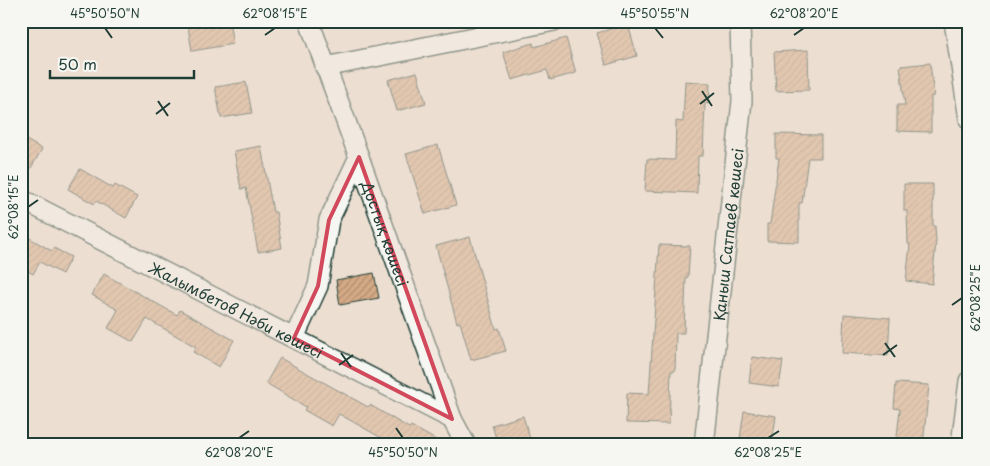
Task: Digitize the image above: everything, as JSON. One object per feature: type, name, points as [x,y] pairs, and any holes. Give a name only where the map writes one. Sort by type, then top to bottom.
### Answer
[{"type":"street","name":"Достық көшесі","points":[[309,21],[452,419],[466,445]]},
{"type":"street","points":[[325,68],[554,21]]},
{"type":"street","name":"Қаныш Сатпаев көшесі","points":[[704,445],[742,101],[740,21]]},
{"type":"street","points":[[954,21],[969,119]]},
{"type":"street","points":[[294,338],[318,286],[329,220],[359,156]]},
{"type":"street","name":"Жалымбетов Нәби көшесі","points":[[21,199],[452,419]]},
{"type":"street","points":[[961,445],[969,381]]},
{"type":"highlighted area","points":[[359,157],[452,419],[294,338],[318,286],[329,220]]},
{"type":"building","points":[[187,21],[229,21],[233,44],[192,51]]},
{"type":"building","points":[[628,24],[637,56],[606,65],[597,33]]},
{"type":"building","points":[[566,38],[576,73],[550,80],[547,70],[512,80],[503,52],[533,43],[534,47]]},
{"type":"building","points":[[808,50],[809,90],[776,91],[774,52]]},
{"type":"building","points":[[930,63],[934,96],[931,96],[931,132],[897,131],[897,105],[905,105],[900,66]]},
{"type":"building","points":[[417,72],[426,103],[397,111],[388,80]]},
{"type":"building","points":[[685,81],[710,83],[709,104],[705,103],[703,156],[698,156],[697,193],[645,191],[647,159],[675,160],[676,121],[683,122]]},
{"type":"building","points":[[246,82],[252,113],[221,118],[215,87]]},
{"type":"building","points":[[776,134],[821,135],[821,158],[808,158],[802,203],[799,203],[799,242],[767,241],[767,224],[770,224],[779,158],[776,158]]},
{"type":"building","points":[[21,137],[42,149],[21,185]]},
{"type":"building","points":[[438,145],[456,205],[425,214],[406,154]]},
{"type":"building","points":[[261,146],[273,212],[276,212],[282,248],[258,252],[246,188],[241,189],[234,151]]},
{"type":"building","points":[[80,169],[113,188],[115,185],[137,197],[126,218],[96,201],[94,204],[68,189]]},
{"type":"building","points":[[904,184],[933,184],[933,226],[935,226],[936,241],[932,284],[906,281],[910,244],[908,244],[907,211],[904,211]]},
{"type":"building","points":[[21,233],[52,251],[54,248],[71,257],[62,274],[40,262],[33,274],[21,267]]},
{"type":"building","points":[[470,237],[496,329],[499,328],[506,351],[471,360],[460,322],[457,323],[436,246]]},
{"type":"building","points":[[659,245],[690,246],[688,277],[686,277],[684,333],[676,333],[675,371],[671,371],[669,424],[626,423],[627,393],[649,394]]},
{"type":"building","points":[[374,273],[379,298],[340,305],[336,280]]},
{"type":"building","points":[[104,274],[177,315],[180,310],[234,340],[219,367],[193,352],[196,347],[147,319],[133,342],[108,328],[118,310],[92,295]]},
{"type":"building","points":[[844,314],[890,318],[888,356],[842,353]]},
{"type":"building","points":[[752,357],[783,361],[779,387],[749,383]]},
{"type":"building","points":[[280,358],[368,407],[370,405],[409,428],[411,426],[445,445],[394,445],[339,414],[332,426],[304,410],[306,407],[266,383]]},
{"type":"building","points":[[896,383],[929,385],[923,445],[896,445],[900,409],[894,408]]},
{"type":"building","points":[[744,411],[776,416],[772,444],[740,439]]},
{"type":"building","points":[[523,416],[532,445],[498,445],[492,425]]}]
